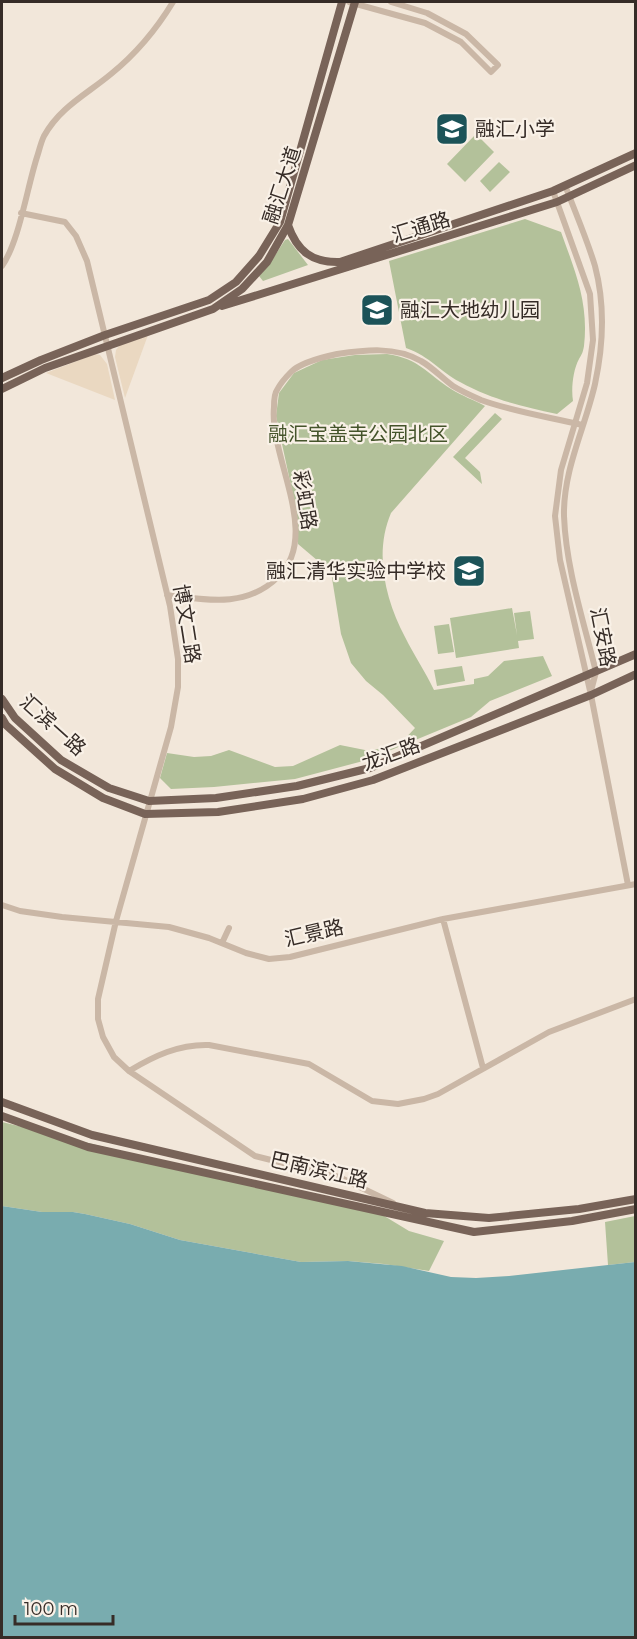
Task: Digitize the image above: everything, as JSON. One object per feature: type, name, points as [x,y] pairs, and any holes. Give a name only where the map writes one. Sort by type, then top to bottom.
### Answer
[{"type":"main road","name":"融汇大道","points":[[2,378],[105,335],[209,300],[236,282],[260,256],[280,222],[342,2]]},
{"type":"main road","name":"融汇大道","points":[[2,389],[45,368],[213,309],[242,289],[267,262],[288,225],[353,2]]},
{"type":"main road","name":"汇通路","points":[[288,225],[298,247],[306,255],[317,261],[340,262],[553,191],[636,153]]},
{"type":"main road","name":"汇通路","points":[[213,309],[557,202],[636,165]]},
{"type":"main road","name":"龙汇路","points":[[149,801],[216,798],[286,788],[370,768],[636,654]]},
{"type":"main road","name":"龙汇路","points":[[145,814],[218,812],[303,799],[373,780],[636,674]]},
{"type":"main road","name":"汇滨一路","points":[[2,699],[15,718],[61,760],[109,788],[149,801]]},
{"type":"main road","name":"汇滨一路","points":[[2,718],[6,725],[55,769],[103,798],[145,814]]},
{"type":"main road","name":"巴南滨江路","points":[[2,1102],[92,1135],[425,1213],[489,1218],[579,1209],[636,1198]]},
{"type":"main road","name":"巴南滨江路","points":[[2,1116],[88,1147],[474,1232],[572,1221],[636,1209]]},
{"type":"street","points":[[2,266],[10,254],[44,136],[66,107],[110,76],[141,48],[174,2]]},
{"type":"street","points":[[353,2],[425,23],[461,42],[491,72],[498,65],[466,34],[427,13],[391,2]]},
{"type":"street","name":"汇安路","points":[[565,185],[595,266],[601,309],[601,342],[595,384],[561,470],[555,516],[560,560],[591,694]]},
{"type":"street","name":"汇安路","points":[[553,191],[585,278],[593,309],[592,349],[568,472],[564,515],[569,559],[596,672],[591,694]]},
{"type":"street","name":"博文二路","points":[[21,213],[65,222],[76,236],[87,261],[167,595],[178,658],[178,687],[168,739],[116,921],[98,999],[98,1019],[103,1037],[114,1057],[129,1071],[255,1156],[339,1177],[399,1206]]},
{"type":"street","name":"彩虹路","points":[[167,595],[205,600],[246,597],[258,593],[283,573],[293,554],[295,534],[293,509],[273,416],[276,391],[292,370],[321,357],[388,350],[405,354],[422,361],[453,386],[479,399],[499,406],[579,424]]},
{"type":"street","points":[[591,694],[628,885]]},
{"type":"street","name":"汇景路","points":[[2,904],[20,911],[51,916],[169,927],[246,953],[269,958],[290,957],[444,919],[636,884]]},
{"type":"street","points":[[444,919],[483,1068]]},
{"type":"street","points":[[222,944],[229,928]]},
{"type":"street","points":[[129,1071],[170,1050],[209,1045],[309,1064],[372,1101],[398,1104],[438,1094],[549,1032],[636,999]]},
{"type":"green space","points":[[476,134],[494,152],[465,182],[447,164]]},
{"type":"green space","points":[[499,162],[510,172],[490,192],[480,181]]},
{"type":"green space","points":[[525,219],[561,232],[583,301],[584,346],[574,374],[573,401],[557,414],[496,398],[472,388],[406,348],[389,261]]},
{"type":"green space","points":[[288,239],[308,265],[263,281],[259,276]]},
{"type":"green space","name":"融汇宝盖寺公园北区","points":[[387,354],[415,363],[459,394],[485,406],[391,513],[383,544],[384,576],[392,607],[405,637],[434,690],[474,684],[474,679],[488,676],[504,661],[543,656],[552,676],[490,701],[471,717],[367,760],[295,779],[171,789],[160,778],[167,753],[194,757],[211,756],[229,750],[275,767],[293,766],[340,745],[370,751],[401,743],[415,728],[366,681],[351,663],[341,634],[331,572],[298,544],[296,509],[276,416],[279,393],[294,373],[322,360],[355,355]]},
{"type":"green space","points":[[495,413],[502,419],[465,458],[480,472],[482,484],[453,457]]},
{"type":"green space","points":[[512,608],[517,635],[514,613],[530,611],[534,639],[518,641],[519,648],[456,658],[450,618]]},
{"type":"green space","points":[[449,624],[454,652],[438,654],[434,626]]},
{"type":"green space","points":[[462,666],[465,681],[437,686],[434,670]]},
{"type":"green space","points":[[2,1122],[381,1214],[409,1231],[444,1241],[429,1271],[348,1261],[301,1262],[180,1240],[130,1224],[85,1214],[42,1212],[2,1206]]},
{"type":"green space","points":[[635,1216],[635,1262],[608,1265],[605,1222]]},
{"type":"shaded area","points":[[148,335],[125,398],[115,357],[116,350],[120,345]]},
{"type":"shaded area","points":[[95,354],[100,355],[107,364],[115,400],[46,373]]},
{"type":"water","points":[[2,1206],[42,1212],[85,1214],[130,1224],[180,1240],[301,1262],[348,1261],[402,1266],[451,1277],[509,1276],[635,1262],[635,1637],[2,1637]]},
{"type":"place","name":"融汇小学","points":[[452,129]]},
{"type":"place","name":"融汇大地幼儿园","points":[[377,310]]},
{"type":"place","name":"融汇清华实验中学校","points":[[469,571]]}]
